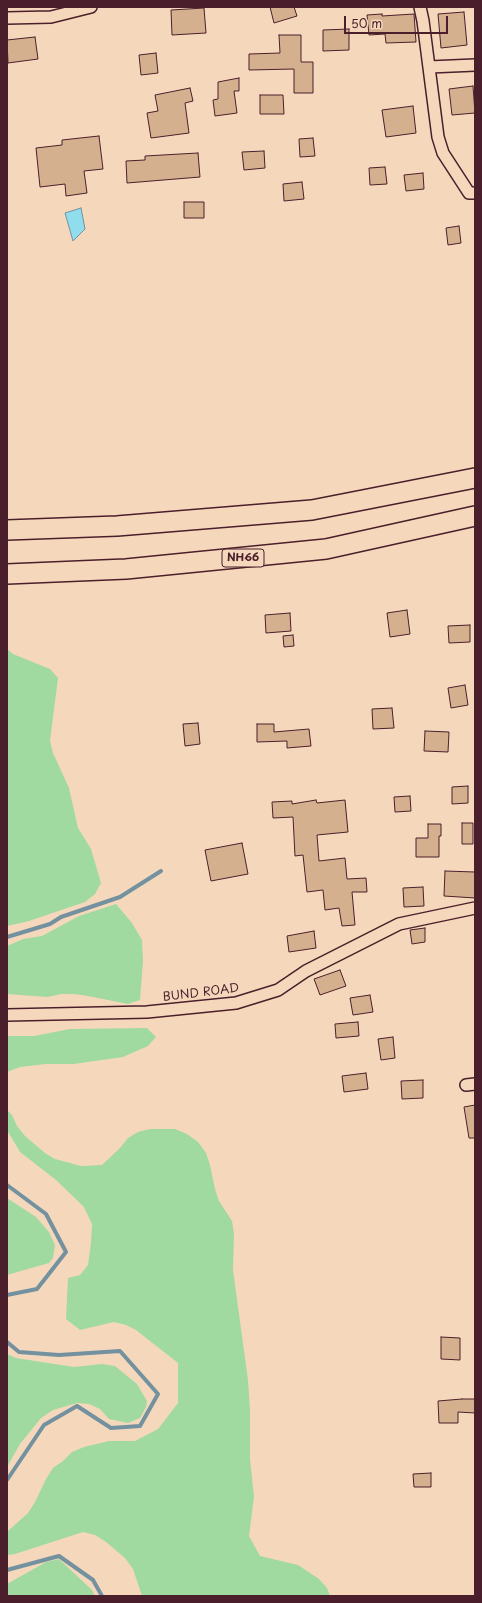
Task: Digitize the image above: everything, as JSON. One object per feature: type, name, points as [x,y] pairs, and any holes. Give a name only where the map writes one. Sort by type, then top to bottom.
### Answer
[{"type":"highway","points":[[7,530],[117,526],[312,510],[475,478]]},
{"type":"highway","name":"NH66","points":[[7,574],[126,569],[326,549],[475,516]]},
{"type":"street","points":[[7,18],[51,17],[91,7]]},
{"type":"street","points":[[420,7],[438,137],[443,153],[469,193],[475,193]]},
{"type":"street","points":[[429,67],[475,65]]},
{"type":"street","name":"BUND ROAD","points":[[7,1015],[147,1012],[236,1003],[278,990],[306,971],[399,924],[475,908]]},
{"type":"green space","points":[[7,649],[13,654],[50,669],[58,678],[50,741],[53,753],[69,788],[78,828],[91,849],[101,883],[95,894],[85,902],[29,921],[7,926]]},
{"type":"green space","points":[[116,904],[132,923],[142,940],[143,961],[140,1000],[128,1004],[74,994],[61,994],[48,997],[7,994],[7,946],[23,939],[42,936],[79,916]]},
{"type":"green space","points":[[147,1028],[156,1037],[148,1046],[123,1057],[74,1064],[46,1064],[20,1067],[7,1072],[7,1036],[34,1036],[70,1029]]},
{"type":"green space","points":[[7,1110],[12,1115],[17,1126],[25,1136],[45,1153],[55,1159],[81,1166],[102,1165],[128,1138],[138,1132],[150,1129],[175,1129],[187,1134],[198,1142],[206,1153],[219,1201],[232,1221],[234,1234],[233,1270],[248,1380],[250,1410],[250,1459],[254,1497],[249,1536],[260,1556],[298,1565],[319,1579],[327,1588],[330,1596],[142,1596],[133,1569],[125,1558],[95,1535],[83,1532],[15,1554],[7,1555],[8,1531],[28,1513],[53,1468],[72,1452],[84,1447],[109,1441],[135,1441],[158,1429],[178,1403],[178,1363],[136,1330],[126,1325],[114,1322],[80,1330],[66,1319],[68,1278],[80,1275],[88,1265],[92,1224],[84,1207],[56,1180],[20,1152],[7,1130]]},
{"type":"green space","points":[[7,1198],[36,1217],[49,1232],[55,1245],[53,1258],[49,1263],[7,1275]]},
{"type":"green space","points":[[7,1354],[16,1358],[74,1367],[102,1364],[115,1366],[137,1384],[147,1401],[146,1407],[140,1418],[128,1423],[109,1419],[100,1409],[89,1404],[77,1403],[53,1410],[41,1418],[20,1444],[7,1467]]},
{"type":"green space","points":[[59,1559],[92,1590],[95,1596],[7,1596],[7,1584],[46,1562]]},
{"type":"water","points":[[81,208],[85,229],[73,241],[65,213]]},
{"type":"building","points":[[270,7],[294,7],[297,16],[274,23]]},
{"type":"building","points":[[204,8],[206,33],[172,35],[171,10]]},
{"type":"building","points":[[464,12],[467,45],[441,48],[438,14]]},
{"type":"building","points":[[382,14],[382,16],[414,14],[416,42],[386,43],[385,34],[369,35],[367,15]]},
{"type":"building","points":[[349,29],[349,50],[323,51],[323,30]]},
{"type":"building","points":[[279,35],[301,35],[301,62],[313,62],[313,93],[294,93],[294,69],[249,70],[249,54],[280,53]]},
{"type":"building","points":[[35,37],[38,59],[8,63],[7,40]]},
{"type":"building","points":[[156,53],[158,73],[141,75],[139,55]]},
{"type":"building","points":[[239,78],[239,91],[234,91],[237,113],[215,116],[213,100],[218,99],[218,82]]},
{"type":"building","points":[[473,86],[475,113],[452,115],[449,89]]},
{"type":"building","points":[[190,88],[193,101],[185,103],[189,133],[151,138],[147,113],[158,111],[155,95]]},
{"type":"building","points":[[260,95],[283,95],[284,114],[260,114]]},
{"type":"building","points":[[413,106],[416,133],[386,137],[382,110]]},
{"type":"building","points":[[99,136],[103,169],[84,171],[87,193],[66,196],[65,184],[40,187],[36,148],[62,145],[62,140]]},
{"type":"building","points":[[313,138],[315,156],[300,157],[299,139]]},
{"type":"building","points":[[264,151],[265,168],[244,170],[242,152]]},
{"type":"building","points":[[198,153],[200,177],[127,183],[126,161],[145,160],[145,156]]},
{"type":"building","points":[[385,167],[387,184],[370,185],[369,168]]},
{"type":"building","points":[[423,173],[424,189],[406,191],[404,175]]},
{"type":"building","points":[[302,182],[304,199],[284,201],[283,184]]},
{"type":"building","points":[[184,202],[204,202],[204,218],[184,218]]},
{"type":"building","points":[[459,226],[461,243],[448,245],[446,228]]},
{"type":"building","points":[[407,610],[410,634],[390,637],[387,613]]},
{"type":"building","points":[[290,613],[291,631],[266,633],[265,615]]},
{"type":"building","points":[[470,625],[470,642],[449,643],[448,626]]},
{"type":"building","points":[[293,635],[294,646],[284,647],[283,636]]},
{"type":"building","points":[[465,685],[468,705],[451,708],[448,688]]},
{"type":"building","points":[[392,708],[394,728],[373,729],[372,709]]},
{"type":"building","points":[[198,723],[200,744],[185,746],[183,724]]},
{"type":"building","points":[[257,724],[274,724],[274,732],[309,729],[311,746],[287,748],[287,741],[257,742]]},
{"type":"building","points":[[425,731],[449,732],[448,752],[424,751]]},
{"type":"building","points":[[468,786],[468,803],[452,804],[452,787]]},
{"type":"building","points":[[410,796],[411,811],[395,812],[394,797]]},
{"type":"building","points":[[316,800],[317,803],[345,800],[348,832],[317,835],[319,861],[345,858],[347,879],[366,878],[367,892],[352,892],[355,925],[342,926],[339,908],[325,910],[323,890],[307,892],[303,855],[295,856],[293,817],[273,818],[272,802],[292,801],[292,804]]},
{"type":"building","points":[[462,823],[473,823],[473,844],[462,844]]},
{"type":"building","points":[[428,824],[441,824],[441,836],[439,836],[439,857],[416,857],[416,838],[428,838]]},
{"type":"building","points":[[242,843],[248,874],[211,881],[205,850]]},
{"type":"building","points":[[445,871],[475,872],[475,898],[444,896]]},
{"type":"building","points":[[423,887],[424,906],[404,907],[403,888]]},
{"type":"building","points":[[425,928],[425,942],[412,944],[410,930]]},
{"type":"building","points":[[314,931],[316,948],[289,952],[287,936]]},
{"type":"building","points":[[340,970],[346,986],[320,995],[314,979]]},
{"type":"building","points":[[370,995],[373,1012],[353,1015],[350,998]]},
{"type":"building","points":[[358,1022],[359,1036],[336,1038],[335,1024]]},
{"type":"building","points":[[393,1037],[395,1058],[381,1060],[378,1039]]},
{"type":"building","points":[[366,1073],[368,1089],[344,1092],[342,1076]]},
{"type":"building","points":[[423,1080],[423,1098],[402,1099],[401,1081]]},
{"type":"building","points":[[475,1105],[475,1138],[469,1138],[464,1107]]},
{"type":"building","points":[[441,1337],[460,1338],[460,1360],[441,1359]]},
{"type":"building","points":[[475,1399],[475,1413],[458,1412],[458,1423],[439,1423],[438,1401]]},
{"type":"building","points":[[431,1473],[431,1487],[414,1487],[413,1474]]},
{"type":"waterway","points":[[7,937],[50,924],[61,917],[120,897],[161,871]]},
{"type":"waterway","points":[[7,1185],[46,1214],[66,1252],[37,1289],[7,1295]]},
{"type":"waterway","points":[[7,1342],[19,1352],[59,1355],[120,1351],[158,1394],[140,1426],[111,1428],[77,1406],[44,1425],[7,1480]]},
{"type":"waterway","points":[[7,1570],[59,1556],[93,1580],[102,1596]]}]
